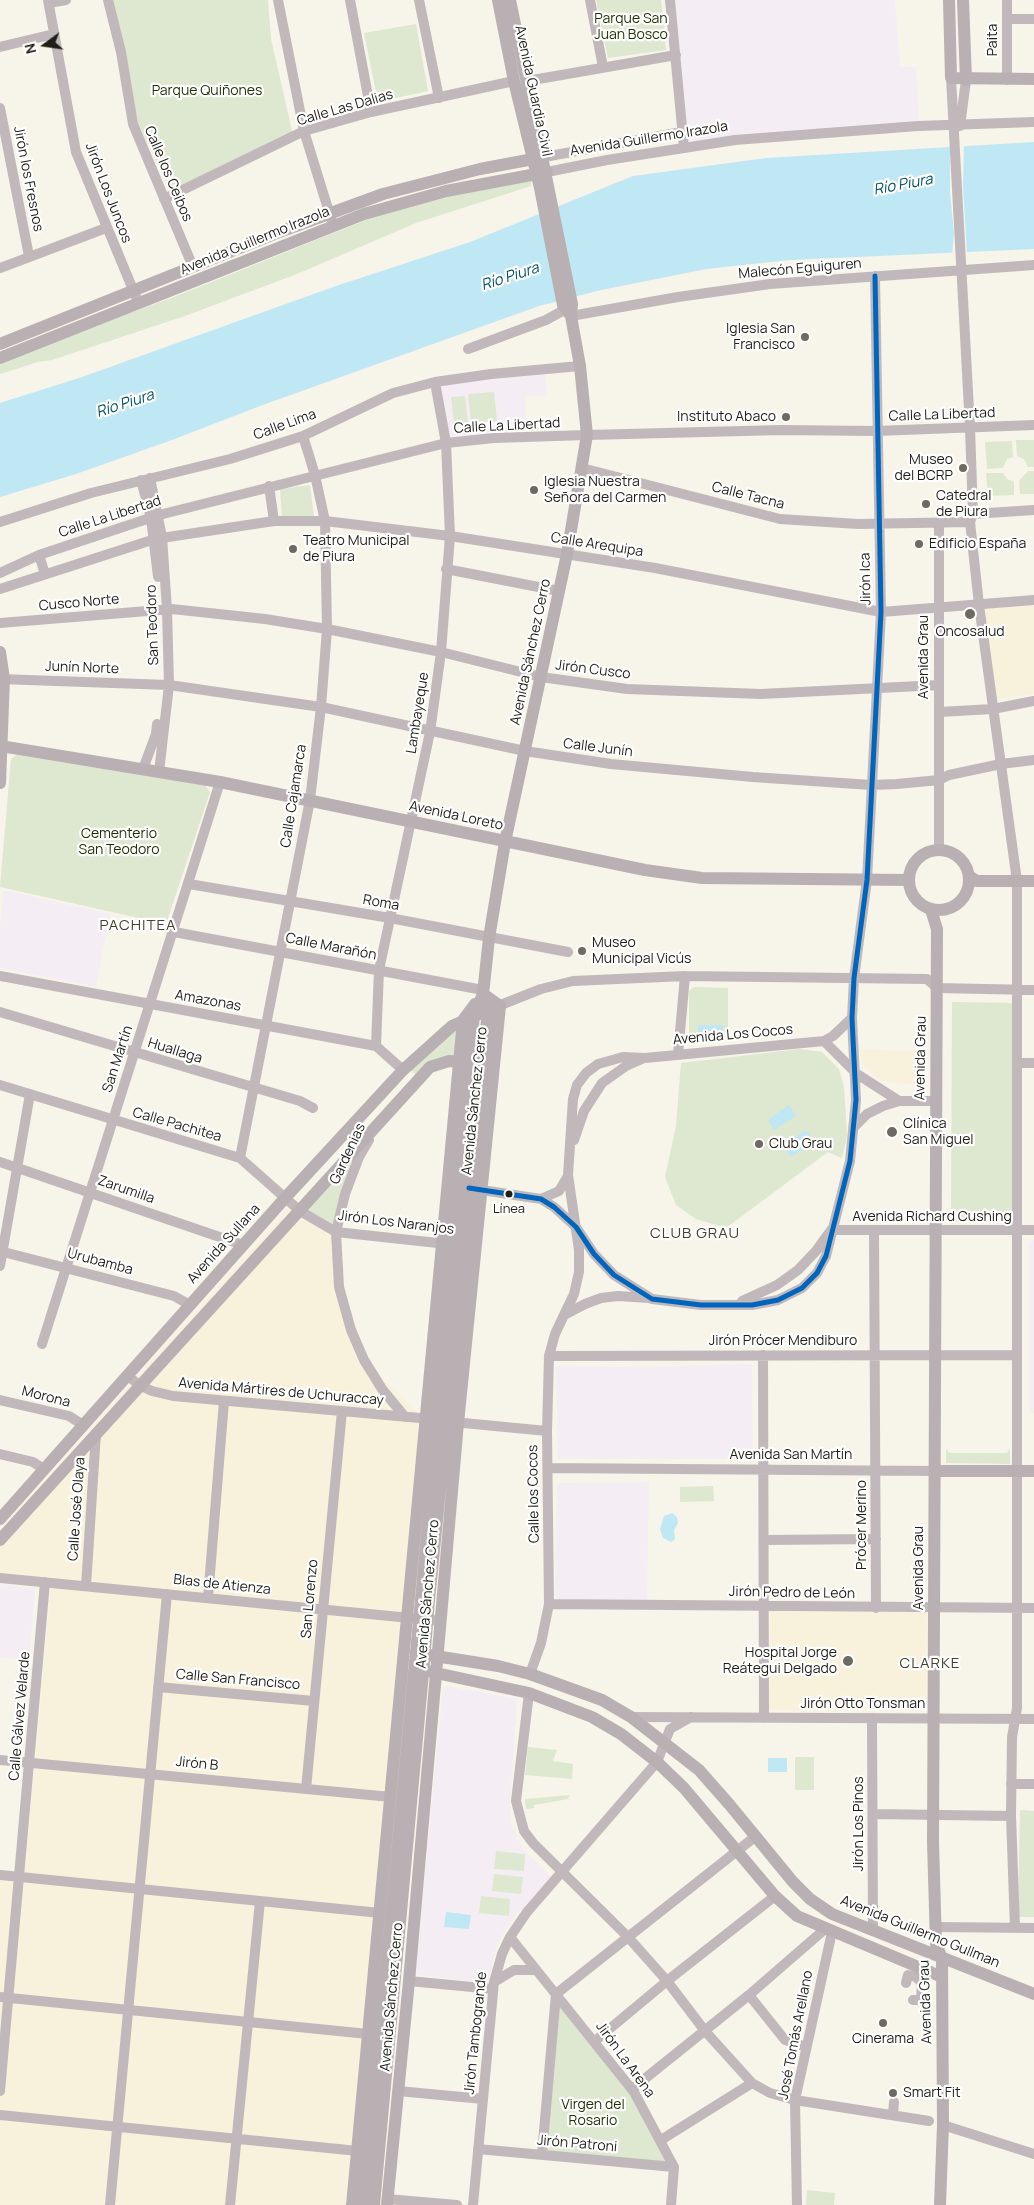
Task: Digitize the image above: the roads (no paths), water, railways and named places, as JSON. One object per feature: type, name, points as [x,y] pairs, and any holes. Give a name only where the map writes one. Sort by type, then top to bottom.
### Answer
[{"type":"main road","points":[[949,0],[951,78],[966,80],[1034,79]]},
{"type":"main road","points":[[962,0],[966,80]]},
{"type":"main road","name":"Avenida Guardia Civil","points":[[505,3],[520,81],[545,187]]},
{"type":"main road","name":"Avenida Guillermo Irazola","points":[[0,358],[139,304],[391,192],[538,158]]},
{"type":"main road","points":[[498,166],[500,180]]},
{"type":"main road","name":"Avenida Guillermo Irazola","points":[[0,344],[193,267],[331,219],[500,180],[542,173]]},
{"type":"main road","name":"Avenida Sánchez Cerro","points":[[374,2205],[442,1421],[453,1244],[450,1221],[468,1018],[483,992],[489,938],[505,842],[567,554],[587,436],[580,366],[545,187]]},
{"type":"main road","points":[[0,652],[2,679],[0,783]]},
{"type":"main road","name":"Avenida Loreto","points":[[1,746],[220,782],[645,870],[702,878],[908,880]]},
{"type":"main road","points":[[939,850],[947,851],[962,860],[972,881],[962,900],[945,910],[931,910],[912,895],[908,880],[914,862],[921,855],[939,850]]},
{"type":"main road","points":[[972,881],[1034,881]]},
{"type":"main road","name":"Avenida Grau","points":[[931,910],[937,929],[933,1815],[936,1944],[942,1958],[943,2125],[940,2205]]},
{"type":"main road","name":"Avenida Grau","points":[[937,929],[945,910]]},
{"type":"main road","name":"Avenida Sánchez Cerro","points":[[387,2202],[409,1981],[419,1672],[404,1652],[407,1617],[442,1421],[475,1189],[494,1008],[483,992]]},
{"type":"main road","name":"Avenida Sánchez Cerro","points":[[352,2205],[390,1797],[419,1672],[437,1656],[441,1621],[442,1421],[453,1244],[475,1189],[482,1064],[494,1008]]},
{"type":"main road","name":"Avenida Sullana","points":[[2,1514],[284,1198],[403,1070],[431,1044],[468,1018],[494,1008]]},
{"type":"main road","points":[[0,1540],[430,1067],[439,1063],[464,1062],[482,1064]]},
{"type":"main road","name":"Avenida San Martín","points":[[934,1471],[1034,1471]]},
{"type":"main road","name":"Avenida Guillermo Gullman","points":[[404,1652],[437,1656],[530,1674],[602,1700],[631,1717],[698,1770],[810,1899],[832,1914],[1034,1994]]},
{"type":"main road","points":[[419,1672],[529,1693],[592,1717],[621,1734],[657,1762],[684,1788],[775,1896],[797,1916],[918,1972],[942,1977]]},
{"type":"main road","name":"Avenida Sánchez Cerro","points":[[363,2205],[419,1672]]},
{"type":"main road","points":[[374,1972],[389,1948]]},
{"type":"main road","points":[[357,2157],[363,2205]]},
{"type":"street","points":[[48,2],[66,0]]},
{"type":"street","name":"Calle los Ceibos","points":[[108,0],[121,52],[132,124],[193,267]]},
{"type":"street","points":[[278,0],[304,131],[331,219]]},
{"type":"street","points":[[350,0],[372,112]]},
{"type":"street","points":[[419,0],[439,98]]},
{"type":"street","points":[[590,0],[603,68]]},
{"type":"street","points":[[670,0],[684,148]]},
{"type":"street","name":"Paita","points":[[1007,0],[1007,80]]},
{"type":"street","name":"Jirón Los Juncos","points":[[48,2],[76,152],[139,304]]},
{"type":"street","points":[[1007,19],[1034,19]]},
{"type":"street","points":[[0,47],[54,34]]},
{"type":"street","name":"Calle Las Dalias","points":[[164,199],[304,131],[372,112],[520,81],[676,55]]},
{"type":"street","points":[[951,78],[957,126]]},
{"type":"street","points":[[966,80],[954,139],[970,428],[971,518],[979,605],[1018,881],[1017,1708],[1012,1737],[1011,1784],[1014,1928]]},
{"type":"street","name":"Jirón los Fresnos","points":[[0,108],[29,256]]},
{"type":"street","name":"Avenida Guillermo Irazola","points":[[542,173],[684,148],[806,134],[918,126],[1034,122]]},
{"type":"street","name":"Avenida Guillermo Irazola","points":[[538,158],[682,132]]},
{"type":"street","points":[[0,268],[106,228]]},
{"type":"street","name":"Malecón Eguiguren","points":[[468,349],[546,320],[568,308],[678,297],[770,284],[1034,265]]},
{"type":"street","name":"Jirón Ica","points":[[867,880],[881,612],[876,431],[875,276]]},
{"type":"street","name":"Calle Lima","points":[[0,522],[92,493],[230,458],[303,436],[384,397],[435,382],[490,374],[580,366]]},
{"type":"street","name":"Lambayeque","points":[[376,1046],[379,970],[430,732],[441,652],[450,536],[446,443],[435,382]]},
{"type":"street","name":"Calle La Libertad","points":[[0,573],[39,555],[155,516],[446,443],[494,438],[782,430],[876,431],[1034,425]]},
{"type":"street","name":"Calle Cajamarca","points":[[240,1158],[310,800],[321,707],[327,629],[325,521],[315,476],[303,436]]},
{"type":"street","name":"Calle Tacna","points":[[582,468],[780,519],[878,524],[939,524],[1034,510]]},
{"type":"street","name":"San Teodoro","points":[[146,479],[155,516],[164,610],[166,685],[159,772]]},
{"type":"street","points":[[269,486],[274,521]]},
{"type":"street","name":"Calle Arequipa","points":[[0,589],[158,538],[274,521],[325,521],[450,536],[567,554],[766,588],[881,612],[939,609],[1034,600]]},
{"type":"street","name":"Avenida Grau","points":[[939,524],[939,850]]},
{"type":"street","points":[[39,555],[46,574]]},
{"type":"street","points":[[446,569],[559,591]]},
{"type":"street","name":"Jirón Cusco","points":[[164,610],[265,619],[327,629],[441,652],[541,677],[627,689],[761,694],[939,684]]},
{"type":"street","name":"Cusco Norte","points":[[0,623],[164,610]]},
{"type":"street","name":"Junín Norte","points":[[2,679],[166,685]]},
{"type":"street","name":"San Teodoro","points":[[143,769],[156,734],[166,685]]},
{"type":"street","name":"Calle Junín","points":[[166,685],[321,707],[525,751],[611,764],[753,777],[871,785],[939,780],[949,775],[1001,764],[1034,760]]},
{"type":"street","points":[[939,712],[993,709],[1034,701]]},
{"type":"street","name":"San Martín","points":[[42,1344],[220,782]]},
{"type":"street","name":"Avenida Los Cocos","points":[[475,1189],[541,1200],[554,1207],[576,1227],[594,1254],[614,1275],[652,1299],[674,1303],[752,1304],[778,1300],[802,1288],[817,1273],[826,1256],[831,1230],[842,1196],[855,1126],[857,1074],[852,1018],[854,978],[867,880]]},
{"type":"street","name":"Roma","points":[[189,884],[390,918],[568,952]]},
{"type":"street","name":"Calle Marañón","points":[[174,932],[379,970],[483,992]]},
{"type":"street","name":"Amazonas","points":[[0,976],[376,1046]]},
{"type":"street","points":[[678,1054],[685,976]]},
{"type":"street","points":[[494,1008],[541,990],[572,982],[685,976],[926,979],[937,988],[1034,990]]},
{"type":"street","name":"Huallaga","points":[[0,1012],[300,1102],[312,1108]]},
{"type":"street","points":[[852,1018],[833,1036],[824,1041],[857,1074],[899,1101]]},
{"type":"street","name":"Avenida Los Cocos","points":[[576,1227],[570,1202],[568,1175],[573,1099],[577,1085],[586,1072],[598,1064],[623,1057],[645,1058],[824,1041]]},
{"type":"street","points":[[376,1046],[403,1070]]},
{"type":"street","name":"Avenida Los Cocos","points":[[541,1200],[559,1192],[568,1175],[577,1131],[589,1101],[602,1083],[611,1075],[645,1058]]},
{"type":"street","points":[[1018,1063],[1034,1063]]},
{"type":"street","name":"Calle Pachitea","points":[[0,1085],[240,1158],[300,1211]]},
{"type":"street","points":[[0,1266],[1,1251],[30,1094]]},
{"type":"street","points":[[855,1126],[875,1110],[899,1101],[936,1101]]},
{"type":"street","name":"Gardenias","points":[[378,1124],[355,1166],[345,1194],[336,1232],[339,1287],[351,1330],[369,1367],[405,1417]]},
{"type":"street","name":"Zarumilla","points":[[0,1162],[243,1245]]},
{"type":"street","name":"Jirón Los Naranjos","points":[[300,1211],[336,1232],[453,1244]]},
{"type":"street","name":"Calle los Cocos","points":[[530,1674],[541,1643],[549,1604],[547,1431],[549,1356],[556,1334],[574,1294],[579,1272],[576,1227]]},
{"type":"street","name":"Avenida Los Cocos","points":[[729,1305],[754,1297],[777,1285],[798,1270],[816,1252],[831,1230]]},
{"type":"street","name":"Avenida Richard Cushing","points":[[831,1230],[874,1232],[1034,1230]]},
{"type":"street","name":"Prócer Merino","points":[[874,1232],[876,1608]]},
{"type":"street","name":"Urubamba","points":[[1,1251],[174,1296],[190,1305]]},
{"type":"street","points":[[566,1314],[601,1298],[618,1296],[652,1299]]},
{"type":"street","points":[[763,1355],[764,1718]]},
{"type":"street","name":"Jirón Prócer Mendiburo","points":[[549,1356],[1017,1355]]},
{"type":"street","name":"Avenida Mártires de Uchuraccay","points":[[127,1375],[139,1385],[173,1396],[547,1431]]},
{"type":"street","name":"Morona","points":[[0,1400],[69,1416],[83,1425]]},
{"type":"street","points":[[208,1598],[224,1400]]},
{"type":"street","name":"San Lorenzo","points":[[306,1789],[342,1411]]},
{"type":"street","name":"Calle José Olaya","points":[[86,1586],[96,1433]]},
{"type":"street","points":[[0,1454],[33,1462],[44,1469]]},
{"type":"street","name":"Avenida San Martín","points":[[548,1468],[934,1471]]},
{"type":"street","points":[[764,1540],[876,1539]]},
{"type":"street","name":"Blas de Atienza","points":[[0,1578],[441,1621]]},
{"type":"street","name":"Calle Gálvez Velarde","points":[[0,2091],[4,1997],[19,1877],[45,1582]]},
{"type":"street","points":[[110,2205],[167,1594]]},
{"type":"street","name":"Jirón Pedro de León","points":[[549,1604],[934,1609],[1034,1608]]},
{"type":"street","name":"Calle San Francisco","points":[[158,1687],[314,1701]]},
{"type":"street","points":[[529,1693],[516,1801],[524,1831],[532,1843],[628,1937],[667,1981],[705,2031],[752,2082],[770,2093],[795,2100],[929,2120]]},
{"type":"street","name":"Jirón Otto Tonsman","points":[[631,1717],[1034,1719]]},
{"type":"street","points":[[664,1742],[670,1729],[691,1717]]},
{"type":"street","name":"Jirón Los Pinos","points":[[872,1718],[874,1930]]},
{"type":"street","name":"Jirón Tambogrande","points":[[474,2205],[493,1985],[502,1954],[510,1937],[528,1912],[657,1762],[664,1742]]},
{"type":"street","name":"Jirón B","points":[[0,1760],[390,1797]]},
{"type":"street","points":[[1011,1784],[1034,1784]]},
{"type":"street","points":[[872,1814],[1011,1816]]},
{"type":"street","points":[[542,2154],[556,1994],[756,1836]]},
{"type":"street","points":[[0,1875],[380,1913]]},
{"type":"street","points":[[595,2041],[667,1981],[775,1896]]},
{"type":"street","points":[[230,2205],[260,1901]]},
{"type":"street","points":[[936,1927],[1034,1928]]},
{"type":"street","points":[[632,2088],[828,1931]]},
{"type":"street","name":"José Tomás Arellano","points":[[797,2205],[795,2100],[828,1931]]},
{"type":"street","name":"Jirón La Arena","points":[[510,1937],[632,2088],[674,2167]]},
{"type":"street","points":[[409,1981],[493,1985],[514,1970],[536,1970]]},
{"type":"street","points":[[906,1983],[908,1975],[918,1972],[922,1982],[922,2000],[913,2000]]},
{"type":"street","points":[[749,1995],[785,2040],[806,2047]]},
{"type":"street","points":[[4,1997],[368,2034]]},
{"type":"street","points":[[661,2140],[752,2082]]},
{"type":"street","points":[[398,2091],[483,2099]]},
{"type":"street","points":[[893,2115],[894,2102]]},
{"type":"street","points":[[0,2115],[236,2139],[357,2157]]},
{"type":"street","points":[[943,2125],[1034,2154]]},
{"type":"street","name":"Jirón Patroni","points":[[478,2149],[674,2167]]},
{"type":"street","points":[[671,2205],[674,2167]]},
{"type":"street","points":[[387,2202],[457,2205]]},
{"type":"water","name":"Río Piura","points":[[1034,142],[1034,249],[790,260],[706,269],[601,290],[539,306],[260,406],[172,440],[76,474],[0,497],[0,403],[82,377],[336,286],[470,242],[633,176],[766,158]]},
{"type":"water","points":[[698,1025],[723,1025],[723,1038],[698,1038]]},
{"type":"water","points":[[789,1105],[796,1116],[774,1130],[768,1120]]},
{"type":"water","points":[[806,1130],[814,1141],[791,1157],[783,1145]]},
{"type":"water","points":[[672,1513],[677,1517],[678,1523],[674,1530],[675,1539],[671,1542],[663,1538],[660,1529],[664,1516]]},
{"type":"water","points":[[768,1758],[787,1758],[787,1772],[768,1772]]},
{"type":"water","points":[[446,1912],[471,1915],[469,1929],[444,1927]]},
{"type":"place","name":"Iglesia San Francisco","points":[[805,337]]},
{"type":"place","name":"Instituto Abaco","points":[[786,417]]},
{"type":"place","name":"Museo del BCRP","points":[[963,468]]},
{"type":"place","name":"Iglesia Nuestra Señora del Carmen","points":[[534,490]]},
{"type":"place","name":"Catedral de Piura","points":[[926,504]]},
{"type":"place","name":"Edificio España","points":[[919,544]]},
{"type":"place","name":"Teatro Municipal de Piura","points":[[293,549]]},
{"type":"place","name":"Oncosalud","points":[[970,614]]},
{"type":"place","name":"Museo Municipal Vicús","points":[[582,951]]},
{"type":"place","name":"Clínica San Miguel","points":[[892,1132]]},
{"type":"place","name":"Club Grau","points":[[759,1144]]},
{"type":"place","name":"Línea","points":[[509,1194]]},
{"type":"place","name":"Hospital Jorge Reátegui Delgado","points":[[848,1661]]},
{"type":"place","name":"Cinerama","points":[[883,2023]]},
{"type":"place","name":"Smart Fit","points":[[893,2093]]},
{"type":"district","name":"PACHITEA","points":[[138,926]]},
{"type":"district","name":"CLUB GRAU","points":[[695,1234]]},
{"type":"district","name":"CLARKE","points":[[930,1664]]},
{"type":"park label","name":"Parque San Juan Bosco","points":[[631,28]]},
{"type":"park label","name":"Parque Quiñones","points":[[207,91]]},
{"type":"park label","name":"Cementerio San Teodoro","points":[[119,842]]},
{"type":"park label","name":"Virgen del Rosario","points":[[593,2114]]}]
